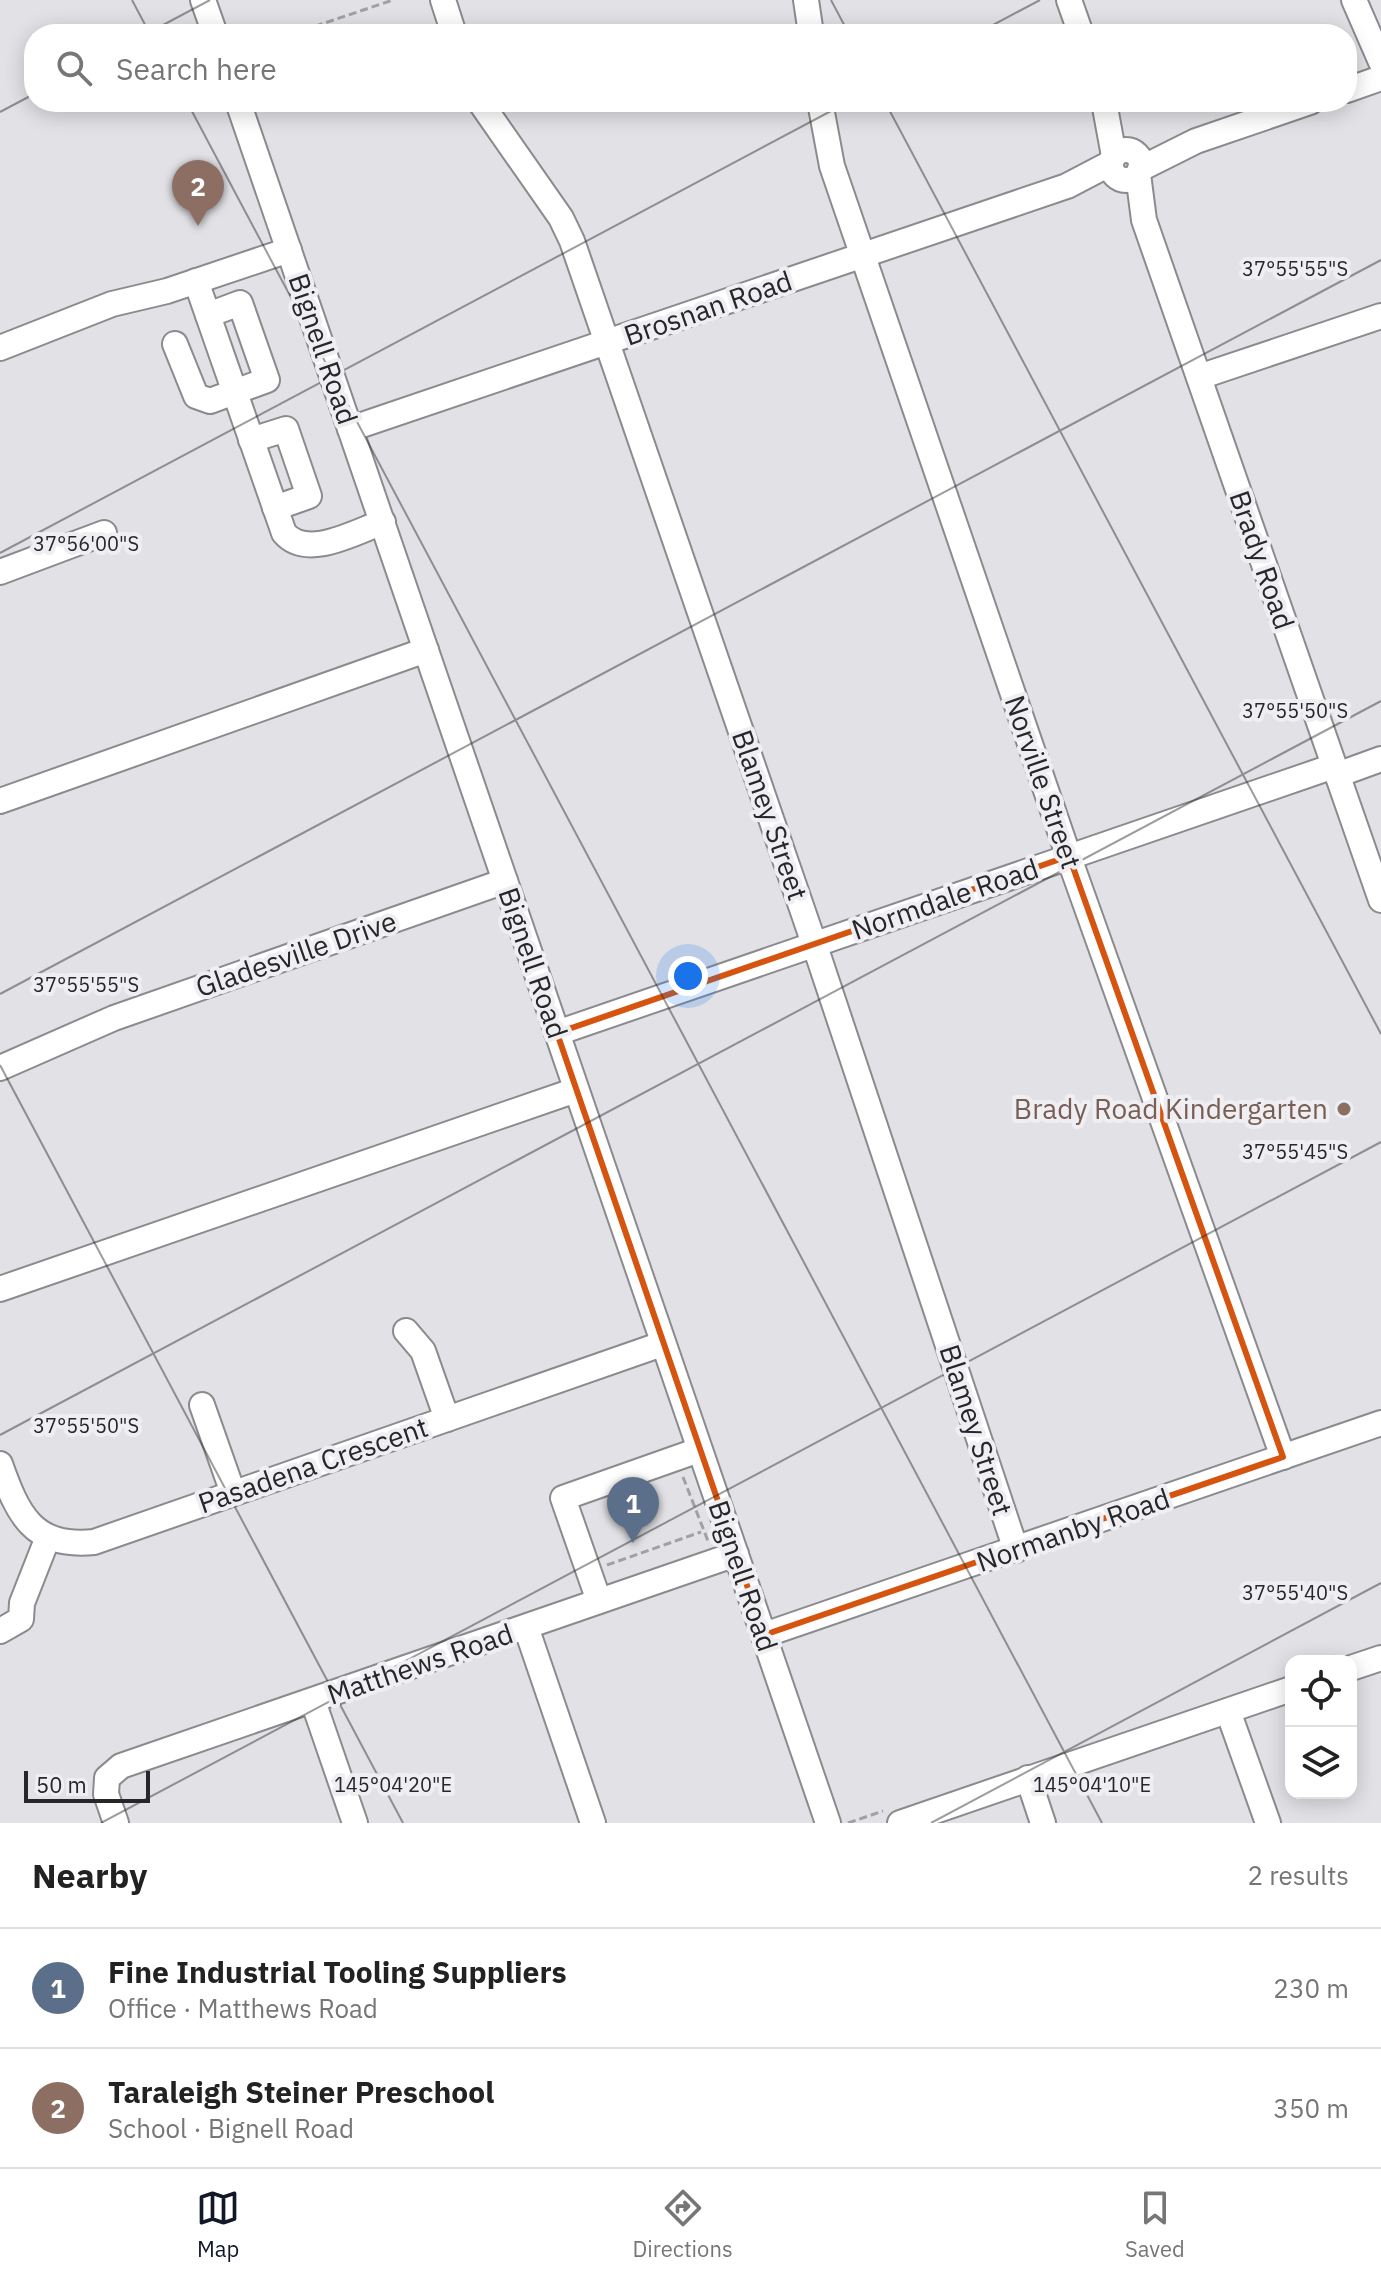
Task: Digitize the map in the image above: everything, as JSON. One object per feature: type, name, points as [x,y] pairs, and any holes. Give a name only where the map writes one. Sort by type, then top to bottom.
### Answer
[{"type":"street","points":[[203,0],[211,24]]},
{"type":"street","points":[[443,0],[451,24]]},
{"type":"street","points":[[806,0],[810,24]]},
{"type":"street","points":[[1069,0],[1077,24]]},
{"type":"street","points":[[1354,0],[1381,62]]},
{"type":"street","points":[[1357,86],[1381,78]]},
{"type":"street","name":"Bignell Road","points":[[241,112],[828,1823]]},
{"type":"street","name":"Blamey Street","points":[[487,112],[567,230],[814,944],[1016,1550]]},
{"type":"street","name":"Norville Street","points":[[822,112],[832,166],[1069,856],[1283,1457]]},
{"type":"street","name":"Brady Road","points":[[1107,112],[1381,900]]},
{"type":"street","name":"Brosnan Road","points":[[350,429],[1281,112]]},
{"type":"street","points":[[0,348],[112,304],[196,281],[289,250]]},
{"type":"street","points":[[196,281],[284,533],[290,540],[302,545],[316,545],[383,522]]},
{"type":"street","points":[[175,344],[196,396],[210,401],[267,380],[240,303],[208,315]]},
{"type":"street","points":[[1199,377],[1381,316]]},
{"type":"street","points":[[251,440],[286,429],[309,496],[275,508]]},
{"type":"street","points":[[0,572],[104,533]]},
{"type":"street","points":[[0,801],[426,650]]},
{"type":"street","name":"Normdale Road","points":[[557,1033],[1069,856],[1336,770],[1381,759]]},
{"type":"street","name":"Gladesville Drive","points":[[0,1068],[114,1018],[505,881]]},
{"type":"street","points":[[0,1289],[576,1090]]},
{"type":"street","points":[[406,1331],[423,1351],[447,1419]]},
{"type":"street","name":"Pasadena Crescent","points":[[48,1537],[69,1543],[94,1542],[662,1344]]},
{"type":"street","points":[[202,1405],[233,1493]]},
{"type":"street","name":"Normanby Road","points":[[764,1635],[1381,1423]]},
{"type":"street","points":[[599,1601],[563,1498],[699,1450]]},
{"type":"street","points":[[0,1464],[11,1497],[22,1517],[48,1537],[22,1603],[21,1619],[0,1631]]},
{"type":"street","name":"Matthews Road","points":[[116,1823],[106,1794],[107,1778],[121,1766],[736,1554]]},
{"type":"street","points":[[526,1627],[593,1823]]},
{"type":"street","points":[[1357,1666],[1381,1658]]},
{"type":"street","points":[[900,1823],[1285,1691]]},
{"type":"street","points":[[313,1701],[355,1823]]},
{"type":"street","points":[[1228,1711],[1268,1823]]},
{"type":"street","points":[[1028,1778],[1043,1823]]},
{"type":"path","points":[[322,24],[393,0]]},
{"type":"highlighted area","points":[[1069,856],[1283,1457],[764,1635],[557,1033]]},
{"type":"place","name":"Taraleigh Steiner Preschool","points":[[198,226]]},
{"type":"place","name":"Brady Road Kindergarten","points":[[1344,1109]]},
{"type":"place","name":"Fine Industrial Tooling Suppliers","points":[[633,1543]]}]
